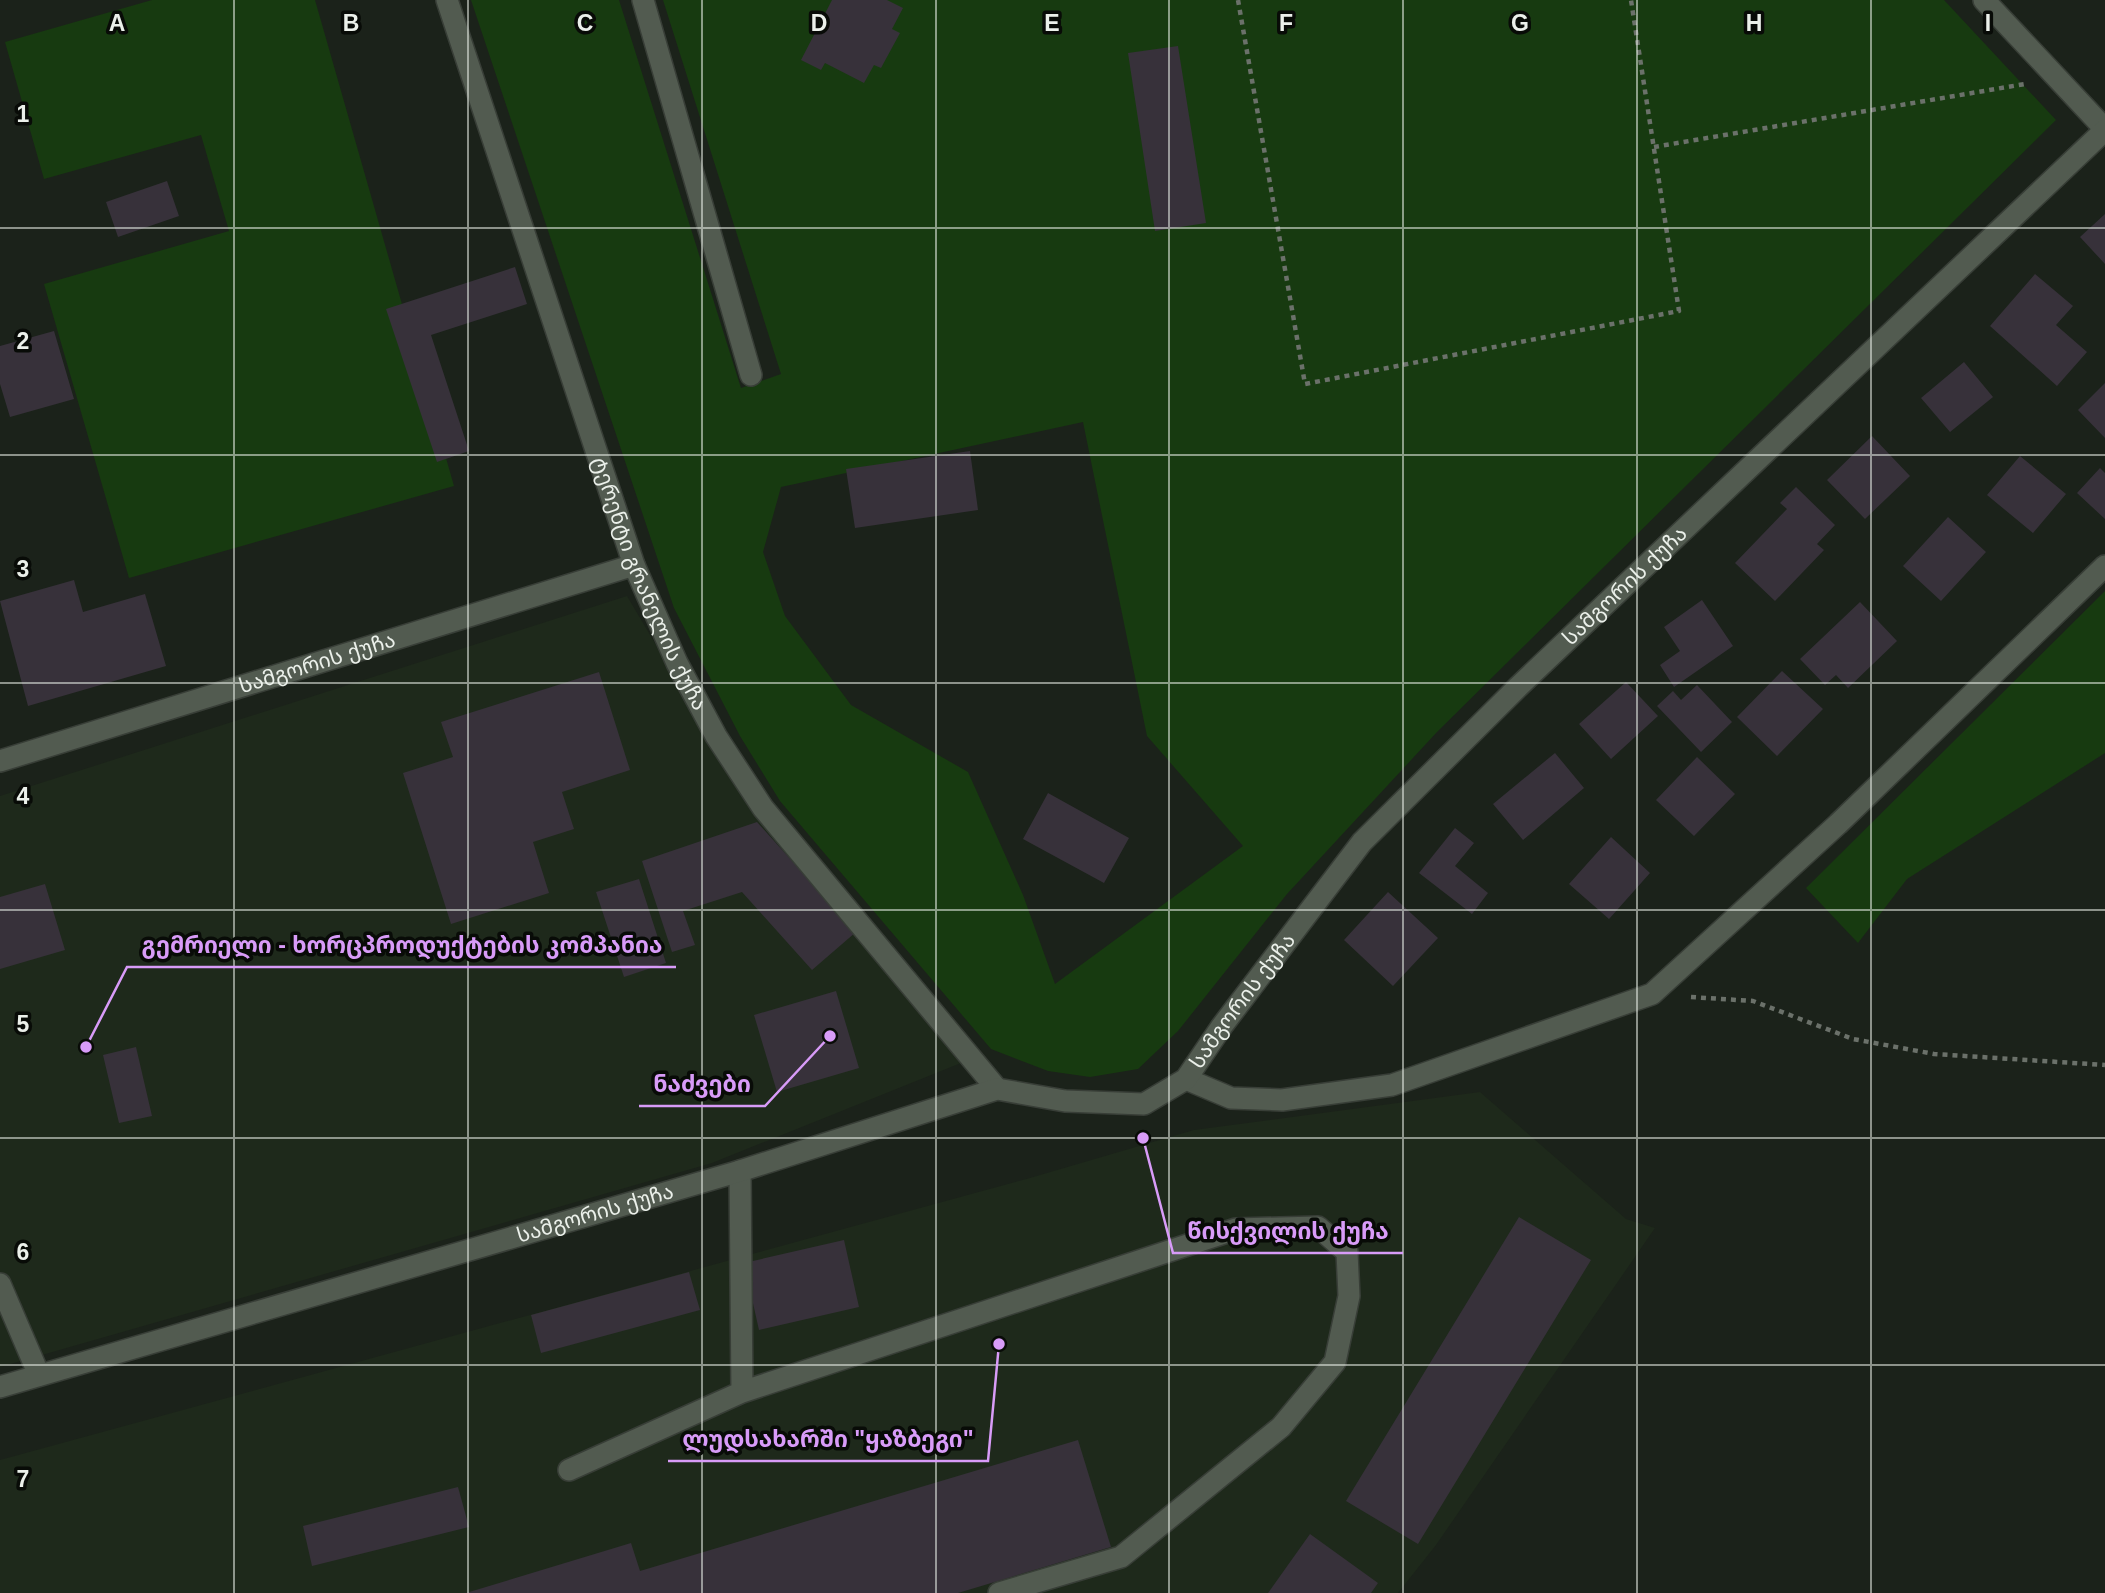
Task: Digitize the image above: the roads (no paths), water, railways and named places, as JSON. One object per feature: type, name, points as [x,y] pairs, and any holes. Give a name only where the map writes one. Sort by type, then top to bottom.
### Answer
[{"type":"street","name":"ტერენტი გრანელის ქუჩა","points":[[447,0],[634,565],[677,663],[716,736],[763,808],[997,1089]]},
{"type":"street","points":[[643,0],[751,375]]},
{"type":"street","points":[[1984,0],[2105,130]]},
{"type":"street","name":"სამგორის ქუჩა","points":[[0,1387],[740,1171],[997,1089],[1065,1101],[1144,1104],[1186,1079],[1222,1026],[1362,842],[1518,687],[2105,130]]},
{"type":"street","name":"სამგორის ქუჩა","points":[[0,761],[634,565]]},
{"type":"street","name":"სამგორის ქუჩა","points":[[1186,1079],[1231,1098],[1282,1100],[1392,1085],[1652,994],[1838,824],[2105,566]]},
{"type":"street","points":[[740,1171],[742,1392]]},
{"type":"street","points":[[569,1470],[742,1392],[1236,1229],[1318,1227],[1347,1252],[1349,1296],[1335,1362],[1281,1427],[1121,1557],[999,1593]]},
{"type":"street","points":[[0,1284],[39,1376]]},
{"type":"place","name":"ნაძვები","points":[[830,1036]]},
{"type":"place","name":"გემრიელი - ხორცპროდუქტების კომპანია","points":[[86,1047]]},
{"type":"place","name":"წისქვილის ქუჩა","points":[[1143,1138]]},
{"type":"place","name":"ლუდსახარში \"ყაზბეგი\"","points":[[999,1344]]}]
